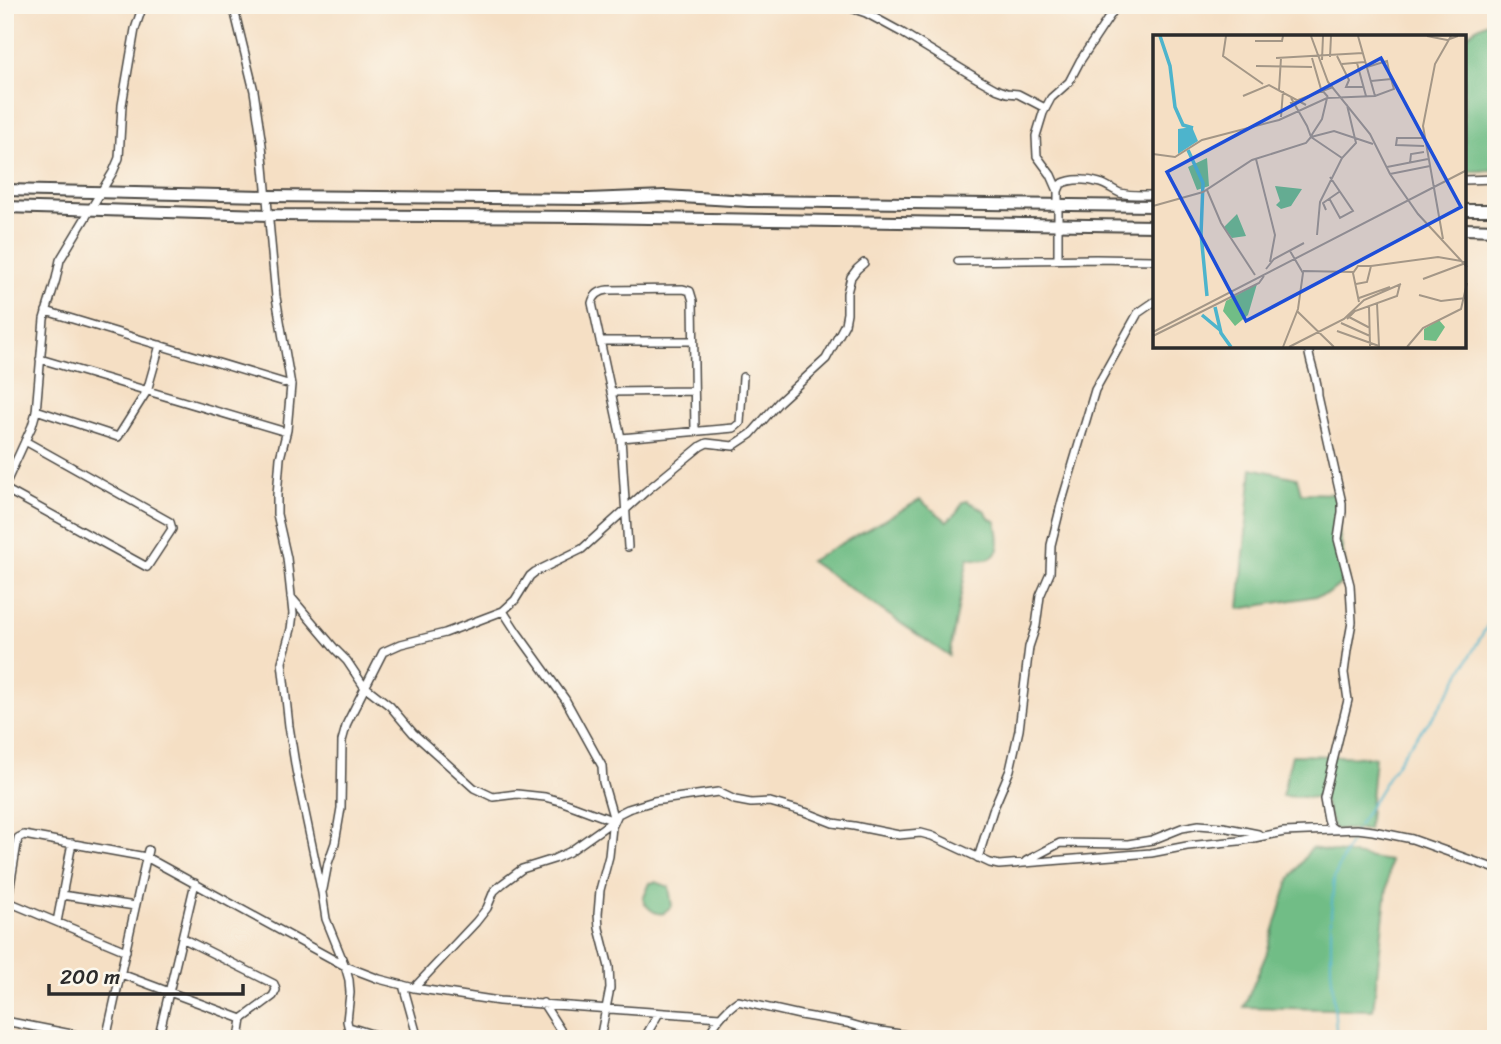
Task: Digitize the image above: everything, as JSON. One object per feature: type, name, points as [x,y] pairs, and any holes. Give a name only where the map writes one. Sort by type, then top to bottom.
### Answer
[{"type":"highway","points":[[5,190],[588,199],[665,196],[748,201],[1153,206]]},
{"type":"highway","points":[[5,207],[268,215],[1153,226]]},
{"type":"highway","points":[[1466,210],[1496,210]]},
{"type":"highway","points":[[1466,229],[1496,230]]},
{"type":"street","points":[[25,441],[172,524],[146,567],[5,487],[25,441],[32,426],[36,410],[44,319],[60,260],[119,158],[124,93],[135,29],[143,5]]},
{"type":"street","points":[[233,5],[254,91],[262,145],[276,297],[291,385],[278,478],[277,514],[287,558],[293,614],[282,662],[289,726],[326,919],[349,981],[347,1021],[351,1039]]},
{"type":"street","points":[[842,5],[866,13],[901,32],[996,89],[1018,94],[1045,108]]},
{"type":"street","points":[[1058,191],[1051,175],[1037,156],[1036,136],[1051,98],[1069,82],[1117,5]]},
{"type":"street","points":[[1466,180],[1496,179]]},
{"type":"street","points":[[1058,259],[1058,191],[1061,184],[1076,180],[1099,182],[1129,195],[1153,195]]},
{"type":"street","points":[[958,261],[1153,260]]},
{"type":"street","points":[[322,893],[341,807],[342,741],[347,723],[383,652],[503,611],[515,600],[530,576],[582,549],[625,509],[702,446],[707,443],[733,446],[751,434],[779,402],[826,359],[845,324],[847,293],[852,277],[856,269],[864,263]]},
{"type":"street","points":[[628,547],[621,438],[592,303],[597,293],[608,290],[690,291],[694,341],[695,431]]},
{"type":"street","points":[[978,858],[993,810],[1010,770],[1019,730],[1029,647],[1036,625],[1040,596],[1050,573],[1051,545],[1095,390],[1138,313],[1153,303]]},
{"type":"street","points":[[46,311],[291,385]]},
{"type":"street","points":[[600,341],[694,341]]},
{"type":"street","points":[[36,410],[118,437],[147,391],[160,345]]},
{"type":"street","points":[[1308,348],[1342,503],[1338,539],[1350,585],[1353,610],[1352,632],[1346,650],[1344,673],[1348,700],[1324,798],[1328,820],[1334,830]]},
{"type":"street","points":[[40,359],[286,432]]},
{"type":"street","points":[[621,438],[734,428],[740,423],[743,377]]},
{"type":"street","points":[[611,392],[694,391]]},
{"type":"street","points":[[291,597],[342,655],[366,688],[390,706],[413,733],[474,788],[493,797],[517,794],[545,797],[614,821]]},
{"type":"street","points":[[503,611],[565,699],[602,766],[603,782],[614,821]]},
{"type":"street","points":[[600,1039],[610,988],[609,967],[598,914],[612,827],[618,814],[654,801],[718,792],[735,800],[770,802],[833,823],[899,835],[921,833],[999,865],[1151,853],[1284,832],[1363,829],[1412,839],[1496,869]]},
{"type":"street","points":[[414,988],[476,922],[487,908],[494,891],[502,884],[522,869],[569,852],[614,821]]},
{"type":"street","points":[[1019,864],[1060,843],[1128,844],[1199,825],[1262,835]]},
{"type":"street","points":[[126,951],[6,899],[18,838],[24,835],[147,853],[195,883],[345,966],[414,988],[499,1001],[720,1017]]},
{"type":"street","points":[[57,922],[72,844]]},
{"type":"street","points":[[106,1039],[147,853]]},
{"type":"street","points":[[158,1039],[195,883]]},
{"type":"street","points":[[62,895],[135,906]]},
{"type":"street","points":[[182,938],[274,984],[276,990],[273,996],[242,1019],[239,1039]]},
{"type":"street","points":[[121,974],[242,1019]]},
{"type":"street","points":[[403,985],[418,1039]]},
{"type":"street","points":[[706,1039],[720,1017],[738,1001],[868,1029],[932,1039]]},
{"type":"street","points":[[543,1003],[565,1039]]},
{"type":"street","points":[[644,1039],[659,1013]]},
{"type":"street","points":[[5,1021],[97,1039]]},
{"type":"street","points":[[349,1027],[387,1039]]},
{"type":"green space","points":[[1496,18],[1496,170],[1466,172],[1466,37],[1474,29]]},
{"type":"green space","points":[[1252,468],[1297,478],[1301,493],[1340,494],[1339,532],[1348,578],[1328,594],[1239,609]]},
{"type":"green space","points":[[920,500],[947,521],[963,502],[967,501],[984,510],[990,519],[996,521],[998,531],[997,552],[993,556],[979,560],[968,558],[949,656],[810,561]]},
{"type":"green space","points":[[1292,755],[1375,757],[1368,830],[1334,829],[1323,798],[1282,796]]},
{"type":"green space","points":[[1311,848],[1390,861],[1373,1010],[1244,1007],[1266,955],[1289,881]]},
{"type":"green space","points":[[656,882],[669,887],[672,906],[664,913],[651,910],[643,899],[650,883]]},
{"type":"waterway","points":[[1358,826],[1408,747],[1435,714],[1496,610]]},
{"type":"waterway","points":[[1335,1039],[1331,967],[1334,878],[1355,831]]}]
